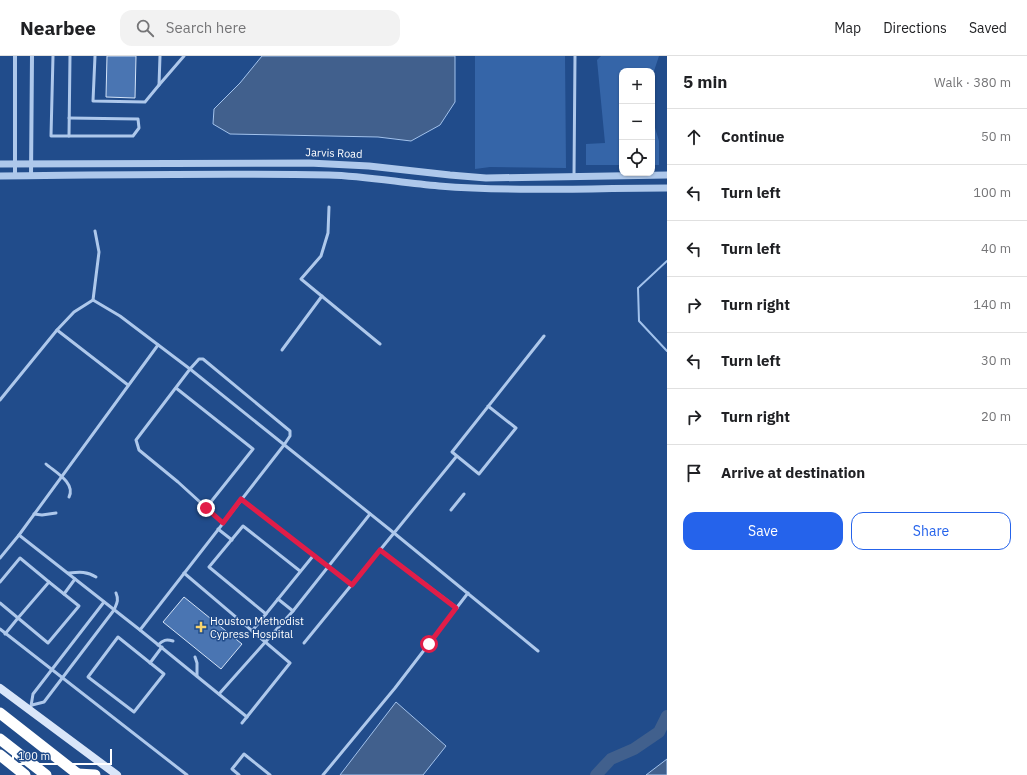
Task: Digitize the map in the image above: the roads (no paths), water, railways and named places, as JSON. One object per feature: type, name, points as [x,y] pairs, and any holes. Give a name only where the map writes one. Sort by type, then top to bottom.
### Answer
[{"type":"highway","points":[[0,713],[78,774],[94,775]]},
{"type":"highway","points":[[0,739],[46,775]]},
{"type":"highway","points":[[0,755],[25,775]]},
{"type":"main road","points":[[0,688],[30,707],[117,775]]},
{"type":"street","points":[[15,56],[15,176]]},
{"type":"street","points":[[31,176],[32,56]]},
{"type":"street","name":"Jarvis Road","points":[[0,164],[309,163],[369,166],[487,178],[667,175]]},
{"type":"street","points":[[179,164],[180,175]]},
{"type":"street","name":"Jarvis Road","points":[[0,176],[353,176],[438,186],[487,188],[667,188]]},
{"type":"street","points":[[487,178],[487,188]]},
{"type":"lane","points":[[53,56],[51,136],[133,136],[139,128],[138,119],[69,118]]},
{"type":"lane","points":[[69,136],[70,56]]},
{"type":"lane","points":[[95,56],[93,101],[145,102],[184,56]]},
{"type":"lane","points":[[160,56],[160,85]]},
{"type":"lane","points":[[574,176],[575,56]]},
{"type":"lane","points":[[329,207],[328,233],[320,256],[301,278],[380,344]]},
{"type":"lane","points":[[93,300],[99,252],[96,231]]},
{"type":"lane","points":[[282,350],[322,296]]},
{"type":"lane","points":[[0,400],[57,330],[74,312],[93,300]]},
{"type":"lane","points":[[93,300],[120,316],[190,369],[538,651]]},
{"type":"lane","points":[[57,330],[128,385]]},
{"type":"lane","points":[[488,406],[516,428],[479,474],[456,457],[452,452],[488,406],[544,336]]},
{"type":"lane","points":[[0,558],[19,535],[158,345]]},
{"type":"lane","points":[[140,630],[284,445],[290,436],[290,431],[203,359],[199,359],[136,440],[139,450],[178,482],[223,523]]},
{"type":"lane","points":[[176,388],[253,449],[206,508]]},
{"type":"lane","points":[[304,643],[456,457]]},
{"type":"lane","points":[[46,464],[68,484],[70,488],[69,497]]},
{"type":"lane","points":[[451,510],[464,494]]},
{"type":"lane","points":[[241,499],[312,556],[352,585]]},
{"type":"lane","points":[[34,514],[42,516],[56,513]]},
{"type":"lane","points":[[219,694],[293,611],[370,514]]},
{"type":"lane","points":[[266,614],[209,567],[243,526],[300,571]]},
{"type":"lane","points":[[218,529],[232,540]]},
{"type":"lane","points":[[19,535],[140,630],[247,717]]},
{"type":"lane","points":[[380,550],[456,608]]},
{"type":"lane","points":[[252,631],[312,556]]},
{"type":"lane","points":[[0,582],[20,558],[79,606],[48,643],[0,603]]},
{"type":"lane","points":[[68,573],[90,572],[96,577]]},
{"type":"lane","points":[[184,573],[290,663],[242,723]]},
{"type":"lane","points":[[64,594],[75,579]]},
{"type":"lane","points":[[5,634],[49,582]]},
{"type":"lane","points":[[30,707],[44,702],[114,610],[118,603],[116,593]]},
{"type":"lane","points":[[323,775],[367,723],[468,593]]},
{"type":"lane","points":[[278,599],[293,611]]},
{"type":"lane","points":[[30,707],[33,694],[104,602]]},
{"type":"lane","points":[[0,630],[187,775]]},
{"type":"lane","points":[[118,637],[150,663],[164,674],[134,712],[88,677],[118,637]]},
{"type":"lane","points":[[150,663],[163,640],[167,639],[172,641]]},
{"type":"lane","points":[[195,657],[198,663],[197,676]]},
{"type":"lane","points":[[239,775],[232,769],[244,754],[270,775]]},
{"type":"waterway","points":[[667,261],[638,288],[639,321],[667,351]]},
{"type":"waterway","points":[[596,775],[611,759],[634,749],[659,732],[667,716]]},
{"type":"place","name":"Houston Methodist Cypress Hospital","points":[[201,627]]}]
